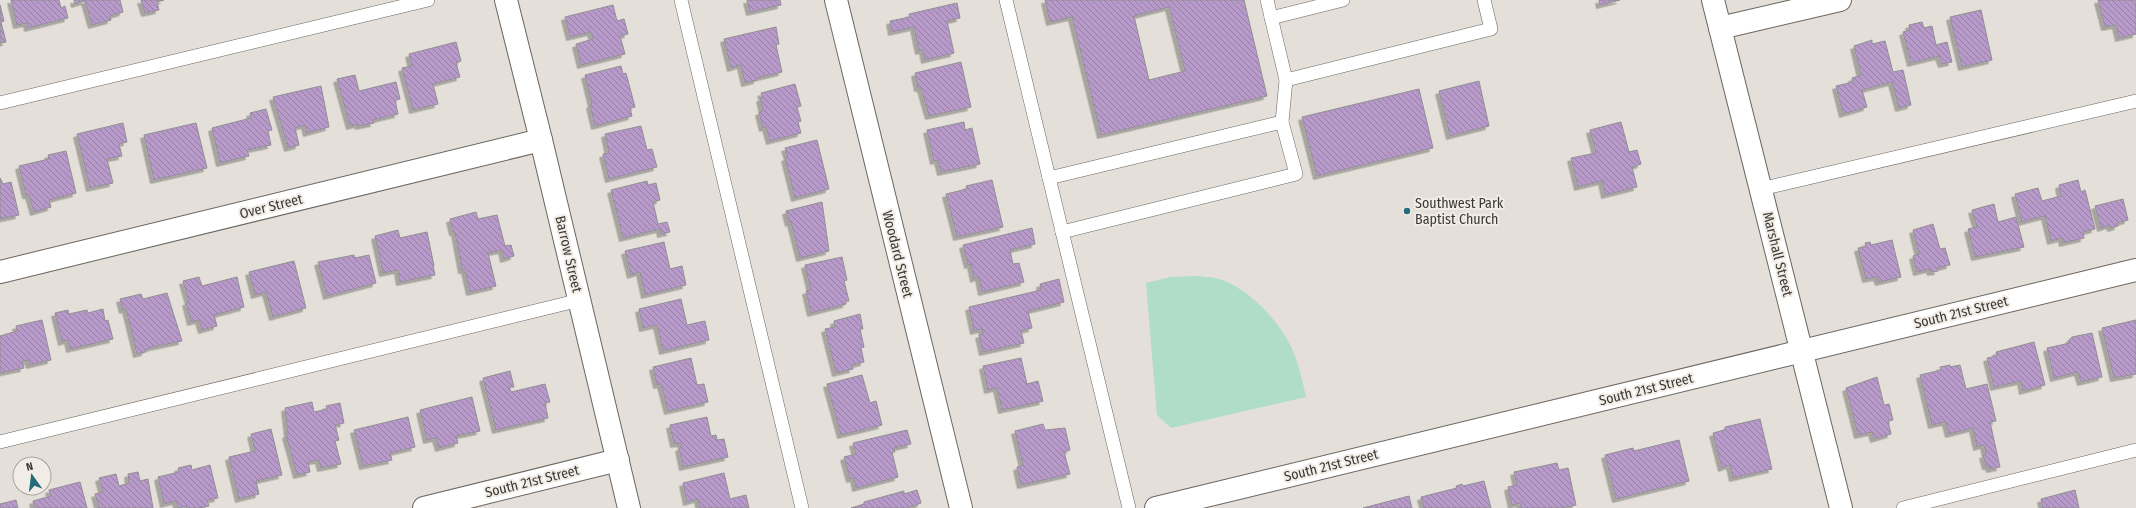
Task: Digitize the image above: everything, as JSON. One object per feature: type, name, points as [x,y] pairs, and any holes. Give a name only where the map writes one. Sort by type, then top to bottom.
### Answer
[{"type":"street","name":"Barrow Street","points":[[506,0],[580,300],[629,508]]},
{"type":"street","name":"Woodard Street","points":[[836,0],[961,508]]},
{"type":"street","name":"Marshall Street","points":[[1713,0],[1841,508]]},
{"type":"street","points":[[1720,28],[1840,0]]},
{"type":"street","name":"Over Street","points":[[0,272],[541,140]]},
{"type":"street","name":"South 21st Street","points":[[1156,508],[2136,270]]},
{"type":"street","name":"South 21st Street","points":[[424,508],[618,460]]},
{"type":"lane","points":[[0,103],[428,0]]},
{"type":"lane","points":[[681,0],[802,508]]},
{"type":"lane","points":[[1006,0],[1129,508]]},
{"type":"lane","points":[[1062,232],[1296,174],[1282,122],[1286,80],[1267,0]]},
{"type":"lane","points":[[1271,18],[1304,5],[1343,0]]},
{"type":"lane","points":[[1286,80],[1491,29],[1484,0]]},
{"type":"lane","points":[[1761,189],[2136,102]]},
{"type":"lane","points":[[1049,178],[1282,122]]},
{"type":"lane","points":[[0,442],[580,300]]},
{"type":"lane","points":[[1903,508],[2136,450]]},
{"type":"green space","points":[[1198,276],[1219,279],[1233,285],[1255,300],[1264,309],[1281,330],[1294,353],[1306,397],[1171,428],[1157,415],[1146,283],[1170,277]]},
{"type":"building","points":[[11,0],[59,0],[61,8],[65,6],[68,18],[28,28],[27,23],[17,25]]},
{"type":"building","points":[[74,0],[120,0],[123,12],[110,16],[111,20],[92,25],[85,1],[75,4]]},
{"type":"building","points":[[141,0],[164,0],[157,2],[159,10],[145,13]]},
{"type":"building","points":[[747,0],[780,0],[781,5],[750,12]]},
{"type":"building","points":[[1045,0],[1244,0],[1267,96],[1101,135],[1072,17],[1050,22]],"holes":[[[1169,7],[1185,71],[1149,80],[1134,16]]]},
{"type":"building","points":[[1599,0],[1620,0],[1600,5]]},
{"type":"building","points":[[2098,0],[2136,0],[2136,34],[2119,38],[2116,25],[2105,27]]},
{"type":"building","points":[[957,3],[960,18],[947,21],[954,53],[925,60],[923,50],[919,51],[914,27],[892,32],[890,21],[910,17],[909,14]]},
{"type":"building","points":[[0,5],[4,21],[1,22],[6,42],[0,43]]},
{"type":"building","points":[[613,5],[617,21],[624,19],[628,34],[620,36],[625,54],[581,65],[576,44],[593,39],[591,32],[570,37],[565,17]]},
{"type":"building","points":[[1981,10],[1992,60],[1962,67],[1950,17]]},
{"type":"building","points":[[1922,22],[1924,28],[1932,26],[1936,45],[1947,42],[1952,62],[1942,64],[1939,56],[1911,63],[1903,32],[1910,30],[1909,25]]},
{"type":"building","points":[[776,27],[779,44],[776,45],[782,72],[757,78],[757,80],[745,83],[741,65],[731,68],[724,39]]},
{"type":"building","points":[[1872,40],[1872,44],[1885,41],[1893,72],[1903,70],[1911,105],[1899,108],[1892,82],[1862,90],[1867,107],[1843,114],[1836,86],[1853,82],[1852,78],[1861,75],[1854,46]]},
{"type":"building","points":[[456,42],[461,61],[456,63],[460,77],[433,84],[438,104],[413,110],[402,68],[412,66],[409,54]]},
{"type":"building","points":[[961,62],[971,107],[929,116],[921,88],[918,88],[915,73]]},
{"type":"building","points":[[621,66],[623,74],[626,73],[635,107],[630,108],[632,116],[595,126],[590,105],[592,104],[585,75]]},
{"type":"building","points":[[355,75],[359,91],[396,82],[400,99],[395,100],[398,114],[373,120],[374,123],[350,126],[337,79]]},
{"type":"building","points":[[1479,81],[1489,126],[1450,136],[1439,91]]},
{"type":"building","points":[[795,84],[801,106],[797,107],[801,121],[798,122],[801,133],[770,141],[766,127],[763,128],[759,112],[763,111],[760,98],[763,98],[761,93]]},
{"type":"building","points":[[321,86],[329,127],[307,133],[305,125],[295,128],[299,145],[288,148],[273,97]]},
{"type":"building","points":[[1419,89],[1433,148],[1317,176],[1302,117]]},
{"type":"building","points":[[266,109],[272,130],[268,131],[271,145],[247,150],[249,156],[220,163],[212,128],[251,118],[250,113]]},
{"type":"building","points":[[964,122],[965,130],[972,128],[980,164],[941,172],[938,160],[934,161],[927,130]]},
{"type":"building","points":[[1621,122],[1629,152],[1637,150],[1641,164],[1632,167],[1637,187],[1605,195],[1602,181],[1578,187],[1571,158],[1596,153],[1590,130]]},
{"type":"building","points":[[123,123],[127,142],[119,144],[122,156],[107,159],[113,183],[90,188],[77,134]]},
{"type":"building","points":[[196,123],[207,168],[154,180],[144,135]]},
{"type":"building","points":[[641,126],[647,150],[652,149],[657,167],[609,179],[603,154],[609,153],[605,134]]},
{"type":"building","points":[[817,140],[829,189],[795,198],[785,158],[788,157],[785,148]]},
{"type":"building","points":[[66,151],[76,193],[49,200],[51,207],[34,212],[29,195],[26,195],[19,166],[49,159],[48,155]]},
{"type":"building","points":[[0,178],[3,184],[11,182],[19,215],[0,219]]},
{"type":"building","points":[[992,180],[1003,227],[957,237],[946,194],[967,189],[966,186]]},
{"type":"building","points":[[2078,180],[2081,192],[2085,190],[2095,229],[2083,232],[2084,238],[2063,243],[2062,238],[2051,241],[2045,216],[2022,222],[2015,194],[2038,188],[2042,201],[2061,196],[2059,185]]},
{"type":"building","points":[[647,181],[648,185],[656,183],[660,200],[653,202],[658,224],[667,222],[670,232],[661,234],[660,229],[623,238],[611,190]]},
{"type":"building","points":[[2123,199],[2128,220],[2117,223],[2118,226],[2111,228],[2110,225],[2101,228],[2095,206]]},
{"type":"building","points":[[822,202],[829,251],[800,258],[791,222],[789,223],[786,211]]},
{"type":"building","points":[[1994,204],[1998,222],[2016,217],[2024,247],[1975,257],[1968,229],[1977,227],[1972,210]]},
{"type":"building","points":[[476,212],[478,219],[497,215],[505,246],[511,245],[514,256],[504,259],[502,250],[488,253],[496,286],[470,292],[465,270],[462,270],[455,232],[453,232],[450,219]]},
{"type":"building","points":[[1933,224],[1940,249],[1945,248],[1950,265],[1937,268],[1938,271],[1931,272],[1930,269],[1917,272],[1913,256],[1919,254],[1913,230]]},
{"type":"building","points":[[1032,228],[1035,244],[1010,250],[1013,264],[1019,263],[1024,282],[982,292],[979,277],[974,279],[971,264],[968,265],[963,245]]},
{"type":"building","points":[[398,230],[400,238],[427,232],[435,275],[400,282],[398,270],[383,273],[375,236]]},
{"type":"building","points":[[1892,240],[1901,277],[1879,282],[1877,277],[1866,279],[1858,248],[1866,247],[1865,243],[1870,242],[1871,245]]},
{"type":"building","points":[[664,242],[670,269],[682,266],[686,285],[645,295],[640,272],[631,275],[625,251]]},
{"type":"building","points":[[354,255],[355,258],[369,255],[376,283],[327,296],[318,262]]},
{"type":"building","points":[[842,257],[847,280],[844,281],[849,301],[846,301],[846,304],[811,313],[806,291],[811,290],[805,265]]},
{"type":"building","points":[[294,261],[306,308],[273,317],[266,292],[255,295],[249,272]]},
{"type":"building","points":[[199,277],[202,286],[237,277],[244,307],[214,315],[217,326],[202,330],[199,320],[191,322],[186,302],[189,302],[183,281]]},
{"type":"building","points":[[1059,279],[1064,302],[1028,311],[1032,328],[1021,331],[1024,343],[983,352],[979,335],[983,334],[982,329],[974,331],[969,307],[1041,290],[1040,284]]},
{"type":"building","points":[[167,293],[182,341],[153,347],[145,350],[145,352],[137,354],[126,309],[123,310],[120,299],[141,294],[143,299]]},
{"type":"building","points":[[681,299],[687,325],[705,321],[709,340],[663,351],[657,325],[643,328],[639,309]]},
{"type":"building","points":[[103,309],[105,321],[108,320],[113,339],[70,349],[68,340],[62,342],[55,313],[68,310],[69,314],[87,310],[88,313]]},
{"type":"building","points":[[860,314],[863,329],[860,329],[864,347],[861,348],[864,362],[852,365],[853,369],[836,373],[825,329],[835,327],[834,321]]},
{"type":"building","points":[[42,320],[51,360],[30,365],[28,360],[22,361],[24,368],[0,373],[0,336],[17,331],[16,326]]},
{"type":"building","points":[[2136,320],[2136,374],[2114,378],[2102,328]]},
{"type":"building","points":[[2092,333],[2102,377],[2081,382],[2078,372],[2054,378],[2047,348],[2070,343],[2069,340],[2072,337]]},
{"type":"building","points":[[2034,342],[2045,385],[2023,391],[2021,381],[1994,387],[1987,358],[1997,356],[1996,352]]},
{"type":"building","points":[[691,358],[697,385],[704,384],[708,402],[668,411],[661,384],[657,385],[653,367]]},
{"type":"building","points":[[1021,358],[1027,384],[1038,381],[1043,401],[1002,410],[997,388],[988,390],[983,366]]},
{"type":"building","points":[[1950,365],[1950,367],[1960,365],[1966,389],[1987,384],[1996,421],[1990,422],[2000,467],[1990,469],[1989,466],[1986,466],[1983,455],[1986,454],[1984,445],[1977,447],[1973,428],[1949,434],[1946,422],[1932,425],[1920,375],[1941,370],[1940,367]]},
{"type":"building","points":[[510,371],[514,387],[509,387],[511,392],[545,384],[550,402],[545,403],[548,418],[496,430],[483,378]]},
{"type":"building","points":[[862,375],[870,403],[876,401],[882,425],[841,435],[827,384]]},
{"type":"building","points":[[1877,377],[1884,405],[1889,404],[1893,420],[1888,421],[1891,434],[1874,439],[1872,432],[1858,435],[1846,388]]},
{"type":"building","points":[[472,397],[480,431],[456,436],[458,443],[439,448],[436,438],[427,440],[420,410]]},
{"type":"building","points":[[312,402],[314,412],[327,409],[326,406],[340,403],[344,423],[335,425],[339,440],[335,441],[341,464],[321,468],[319,460],[308,462],[310,472],[297,475],[286,435],[288,434],[285,408]]},
{"type":"building","points":[[408,417],[415,447],[390,453],[392,460],[363,466],[354,430]]},
{"type":"building","points":[[707,417],[711,436],[716,435],[717,440],[724,439],[728,457],[683,467],[679,448],[682,447],[681,443],[674,444],[670,425]]},
{"type":"building","points":[[1760,419],[1772,469],[1733,478],[1730,465],[1722,468],[1713,433],[1725,430],[1725,427]]},
{"type":"building","points":[[1043,424],[1045,430],[1065,428],[1070,450],[1064,452],[1070,474],[1021,485],[1017,467],[1023,465],[1015,431]]},
{"type":"building","points":[[271,429],[282,475],[256,481],[259,494],[239,499],[229,457],[255,451],[251,434]]},
{"type":"building","points":[[907,430],[911,444],[894,448],[895,452],[892,452],[898,477],[856,488],[854,478],[850,479],[844,457],[856,454],[853,443]]},
{"type":"building","points":[[1679,440],[1689,481],[1616,499],[1605,455],[1633,448],[1634,451]]},
{"type":"building","points":[[1557,463],[1559,470],[1568,468],[1576,505],[1562,508],[1521,508],[1520,503],[1512,505],[1508,487],[1517,485],[1514,472]]},
{"type":"building","points":[[191,465],[192,470],[210,465],[218,498],[207,500],[209,506],[199,508],[186,508],[186,506],[178,508],[176,501],[164,504],[158,477],[179,472],[178,468]]},
{"type":"building","points":[[138,472],[140,481],[148,479],[153,508],[99,508],[95,494],[103,492],[99,478],[116,474],[119,486],[129,483],[128,474]]},
{"type":"building","points":[[724,473],[730,499],[746,495],[749,508],[700,508],[698,499],[687,502],[683,483]]},
{"type":"building","points":[[1484,481],[1491,508],[1424,508],[1421,497],[1457,488],[1456,486],[1462,484],[1463,486]]},
{"type":"building","points":[[80,482],[87,508],[35,508],[33,501],[52,496],[52,489]]},
{"type":"building","points":[[917,490],[921,503],[908,508],[851,508],[864,504],[864,502],[904,491],[904,494]]},
{"type":"building","points":[[2075,490],[2079,508],[2043,508],[2041,499]]},
{"type":"building","points":[[1409,496],[1412,508],[1363,508]]},
{"type":"building","points":[[16,500],[18,508],[0,508],[0,504]]},
{"type":"place","name":"Southwest Park Baptist Church","points":[[1407,211]]}]
